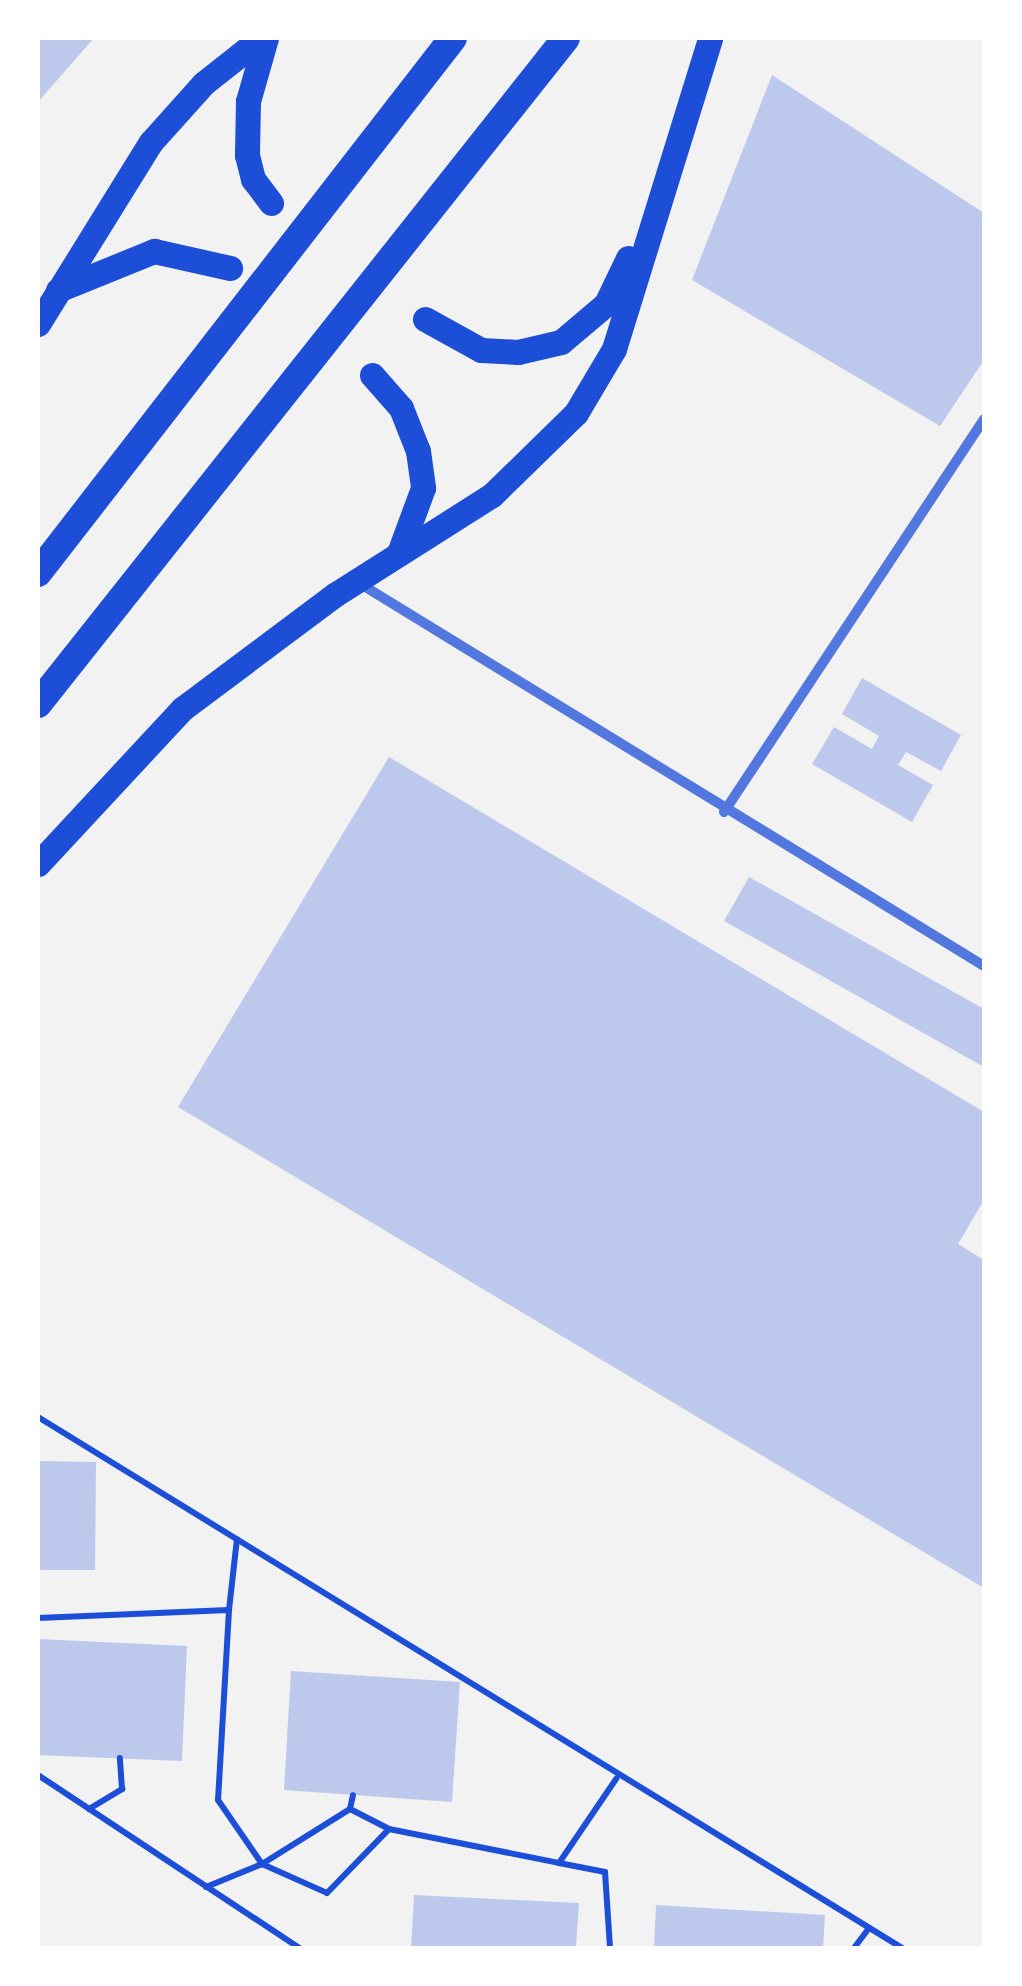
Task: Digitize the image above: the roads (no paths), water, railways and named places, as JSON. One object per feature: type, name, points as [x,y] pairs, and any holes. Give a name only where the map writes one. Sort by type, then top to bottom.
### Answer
[{"type":"highway","points":[[38,573],[453,38]]},
{"type":"highway","points":[[38,704],[566,38]]},
{"type":"main road","points":[[263,38],[248,101],[247,154],[253,179],[271,204]]},
{"type":"main road","points":[[38,324],[150,142],[204,83],[263,38]]},
{"type":"main road","points":[[38,864],[182,709],[355,581],[492,494],[576,413],[614,349],[710,38]]},
{"type":"main road","points":[[425,319],[481,350],[518,352],[561,342],[606,304],[660,190]]},
{"type":"main road","points":[[58,290],[154,251],[230,268]]},
{"type":"main road","points":[[372,375],[401,408],[418,451],[423,488],[399,553]]},
{"type":"street","points":[[724,812],[984,419]]},
{"type":"street","points":[[355,581],[724,812],[984,966]]}]
